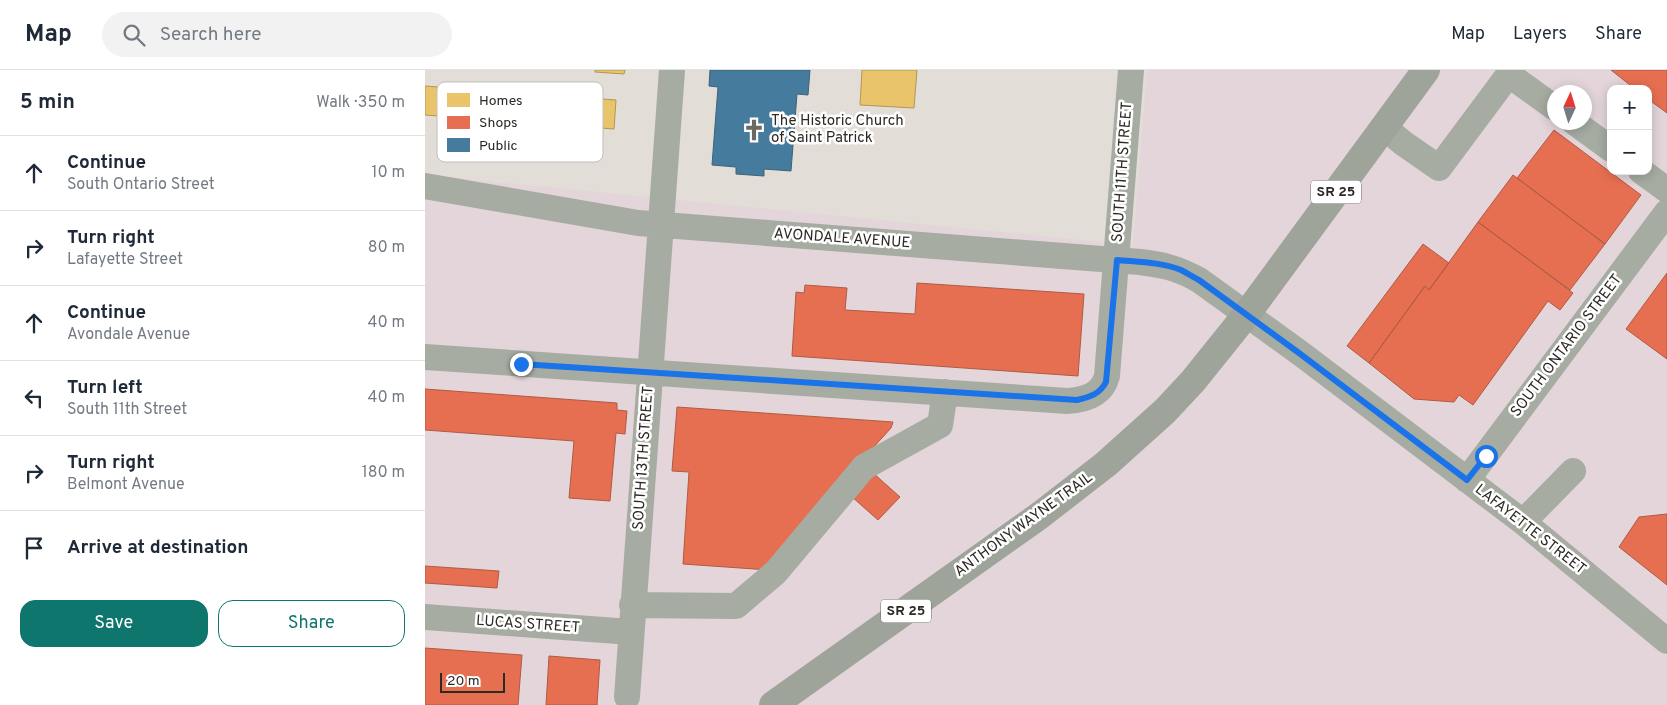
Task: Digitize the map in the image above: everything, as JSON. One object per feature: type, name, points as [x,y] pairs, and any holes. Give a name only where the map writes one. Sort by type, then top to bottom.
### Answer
[{"type":"main road","name":"SR 25","points":[[1247,315],[1426,70]]},
{"type":"main road","name":"ANTHONY WAYNE TRAIL","points":[[773,705],[1039,516],[1107,464],[1165,411],[1193,381],[1247,315]]},
{"type":"street","name":"SOUTH 13TH STREET","points":[[627,697],[632,605],[672,70]]},
{"type":"street","name":"SOUTH 11TH STREET","points":[[945,392],[1067,401],[1092,396],[1104,386],[1107,376],[1117,260],[1131,70]]},
{"type":"street","points":[[1384,128],[1439,168],[1510,72],[1547,102]]},
{"type":"street","points":[[1585,130],[1607,146]]},
{"type":"street","points":[[1646,175],[1667,190]]},
{"type":"street","name":"AVONDALE AVENUE","points":[[425,186],[638,224],[1161,264],[1181,270],[1199,280],[1247,315]]},
{"type":"street","name":"SOUTH ONTARIO STREET","points":[[1467,480],[1667,212]]},
{"type":"street","name":"LAFAYETTE STREET","points":[[1247,315],[1523,522],[1667,641]]},
{"type":"street","points":[[425,357],[945,392],[940,425],[864,467],[776,572],[736,606],[632,605]]},
{"type":"street","points":[[1523,522],[1573,471]]},
{"type":"street","name":"LUCAS STREET","points":[[425,617],[631,632]]},
{"type":"shaded area","points":[[1147,70],[1667,70],[1667,705],[425,705],[425,175],[1133,245]]},
{"type":"building: Homes","points":[[595,70],[625,70],[624,74],[595,72]]},
{"type":"building: Homes","points":[[862,70],[917,70],[914,108],[860,105]]},
{"type":"building: Homes","points":[[425,86],[437,87],[437,116],[425,115]]},
{"type":"building: Homes","points":[[603,99],[616,100],[614,129],[603,128]]},
{"type":"building: Shops","points":[[1611,70],[1667,70],[1667,113],[1652,102],[1652,85],[1630,85]]},
{"type":"building: Shops","points":[[1554,130],[1607,170],[1607,175],[1614,175],[1641,195],[1605,244],[1517,178]]},
{"type":"building: Shops","points":[[1513,175],[1605,244],[1570,290],[1478,222]]},
{"type":"building: Shops","points":[[1478,222],[1573,293],[1560,310],[1548,301],[1473,405],[1459,395],[1454,402],[1414,399],[1369,363],[1425,286],[1429,290]]},
{"type":"building: Shops","points":[[1423,244],[1449,263],[1429,290],[1425,286],[1369,363],[1347,346]]},
{"type":"building: Shops","points":[[1667,273],[1667,359],[1626,329]]},
{"type":"building: Shops","points":[[917,283],[1084,294],[1078,376],[792,356],[796,292],[804,293],[805,285],[847,288],[845,310],[915,314]]},
{"type":"building: Shops","points":[[425,389],[617,403],[617,410],[627,411],[625,434],[616,433],[610,501],[569,498],[574,441],[425,430]]},
{"type":"building: Shops","points":[[677,407],[893,422],[891,428],[812,515],[769,570],[683,564],[689,472],[672,471]]},
{"type":"building: Shops","points":[[872,472],[900,497],[878,520],[851,496]]},
{"type":"building: Shops","points":[[1667,514],[1667,585],[1619,547],[1639,517]]},
{"type":"building: Shops","points":[[425,566],[499,571],[497,588],[425,583]]},
{"type":"building: Shops","points":[[425,648],[522,655],[518,705],[425,705]]},
{"type":"building: Shops","points":[[549,656],[600,660],[597,705],[546,705]]},
{"type":"building: Public","name":"The Historic Church of Saint Patrick","points":[[710,70],[810,70],[808,95],[797,94],[791,171],[764,169],[764,176],[736,174],[736,167],[712,165],[718,87],[709,86]]},
{"type":"place","name":"The Historic Church of Saint Patrick","points":[[754,130]]},
{"type":"route","points":[[521,364],[1067,401],[1077,400],[1099,392],[1106,382],[1117,260],[1161,264],[1181,270],[1199,280],[1467,480],[1486,456]]}]
